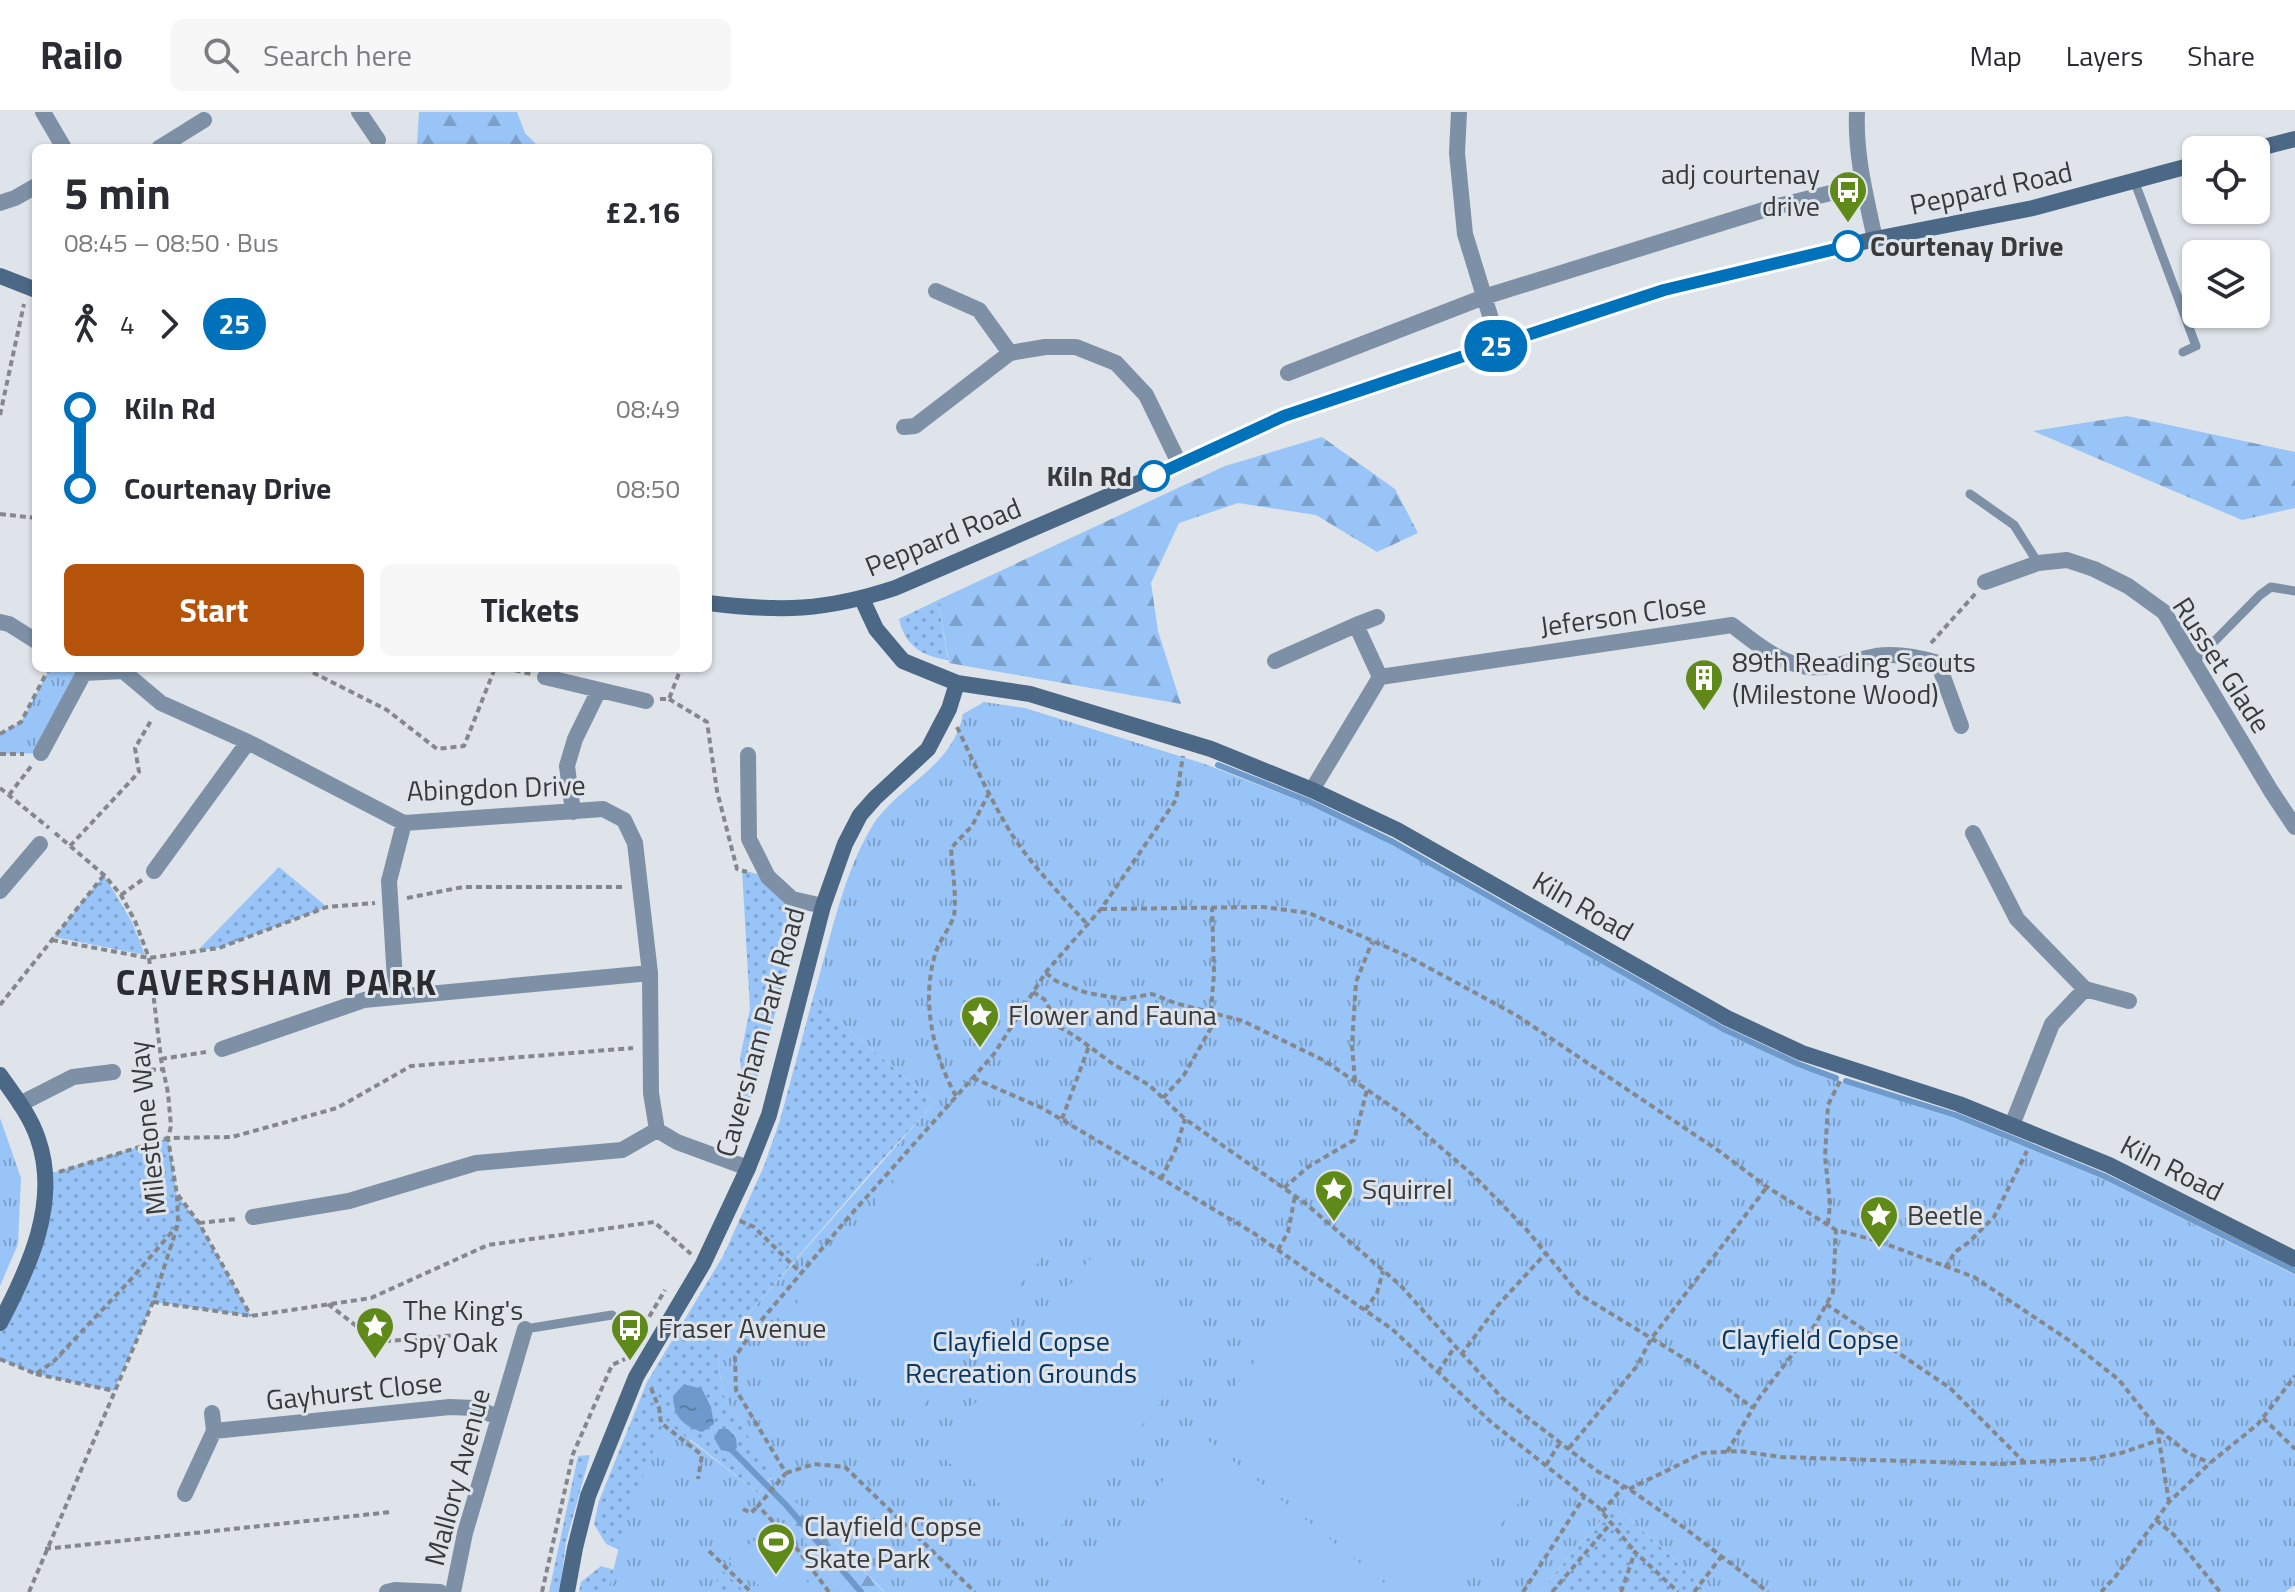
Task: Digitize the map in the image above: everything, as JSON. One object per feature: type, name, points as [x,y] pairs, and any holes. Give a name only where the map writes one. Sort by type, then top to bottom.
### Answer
[{"type":"street","points":[[43,112],[62,144]]},
{"type":"street","points":[[359,112],[378,140]]},
{"type":"street","points":[[1459,112],[1457,153],[1465,234],[1499,345]]},
{"type":"street","points":[[1857,112],[1856,135],[1863,185],[1875,239]]},
{"type":"street","points":[[165,144],[204,120]]},
{"type":"street","points":[[2270,145],[2295,139]]},
{"type":"street","name":"Peppard Road","points":[[712,604],[752,609],[806,610],[862,599],[895,588],[1180,465],[1284,416],[1664,290],[1875,239],[2033,208],[2182,168]]},
{"type":"street","points":[[1288,373],[1484,297],[1770,208],[1863,185]]},
{"type":"street","points":[[0,203],[32,188]]},
{"type":"street","points":[[0,276],[32,288]]},
{"type":"street","points":[[936,291],[979,310],[1010,353]]},
{"type":"street","points":[[904,427],[915,426],[1010,353],[1045,347],[1076,347],[1116,363],[1146,395],[1180,465]]},
{"type":"street","name":"Russet Glade","points":[[1985,582],[2038,563],[2067,560],[2128,586],[2164,612],[2295,827]]},
{"type":"street","name":"Kiln Road","points":[[862,599],[876,629],[903,661],[957,683],[1030,694],[1185,741],[1312,790],[1397,830],[1727,1018],[1802,1053],[1959,1104],[2109,1165],[2295,1259]]},
{"type":"street","points":[[1275,661],[1377,617]]},
{"type":"street","points":[[0,622],[32,638]]},
{"type":"street","points":[[1312,790],[1380,677],[1356,625]]},
{"type":"street","name":"Jeferson Close","points":[[1380,677],[1732,625],[1784,659],[1807,667],[1829,667],[1880,656],[1918,657]]},
{"type":"street","points":[[1918,657],[1938,663],[1961,726]]},
{"type":"street","name":"Abingdon Drive","points":[[41,753],[80,672]]},
{"type":"street","name":"Abingdon Drive","points":[[124,672],[161,703],[248,742],[404,823],[603,809],[624,820],[635,843],[650,973],[651,1093],[657,1130]]},
{"type":"street","points":[[545,677],[646,701]]},
{"type":"street","name":"Caversham Park Road","points":[[567,1592],[588,1496],[636,1377],[703,1264],[727,1216],[769,1115],[823,906],[845,844],[860,815],[928,749],[949,709],[957,683]]},
{"type":"street","points":[[573,812],[567,766],[575,739],[599,690]]},
{"type":"street","points":[[154,871],[248,742]]},
{"type":"street","points":[[748,755],[749,839],[768,877],[792,899],[823,906]]},
{"type":"street","points":[[396,997],[389,881],[404,823]]},
{"type":"street","points":[[1973,833],[2017,919],[2085,989],[2129,1001]]},
{"type":"street","points":[[0,891],[40,844]]},
{"type":"street","points":[[222,1049],[364,1000],[650,973]]},
{"type":"street","points":[[2012,1125],[2052,1024],[2085,989]]},
{"type":"street","points":[[20,1104],[73,1077],[113,1072]]},
{"type":"street","points":[[0,1075],[38,1139],[45,1175],[41,1223],[28,1267],[0,1323]]},
{"type":"street","points":[[253,1217],[349,1201],[476,1163],[622,1150],[657,1130],[677,1142],[748,1168]]},
{"type":"street","name":"Mallory Avenue","points":[[453,1592],[465,1533],[525,1329]]},
{"type":"street","name":"Gayhurst Close","points":[[214,1431],[450,1407],[475,1408],[498,1417]]},
{"type":"street","points":[[185,1494],[214,1431],[212,1413]]},
{"type":"street","points":[[387,1592],[440,1592]]},
{"type":"lane","points":[[2134,180],[2196,346],[2183,352]]},
{"type":"lane","points":[[1970,494],[2014,525],[2038,563]]},
{"type":"lane","points":[[2194,662],[2271,587],[2295,591]]},
{"type":"lane","points":[[525,1329],[612,1315]]},
{"type":"path","points":[[0,415],[32,288]]},
{"type":"path","points":[[0,514],[32,518]]},
{"type":"path","points":[[1918,657],[1985,582]]},
{"type":"path","points":[[0,734],[21,722],[47,672]]},
{"type":"path","points":[[312,672],[387,710],[437,749],[464,746],[493,672]]},
{"type":"path","points":[[523,672],[545,677]]},
{"type":"path","points":[[669,699],[679,672]]},
{"type":"path","points":[[646,701],[669,699],[707,722],[717,791],[737,869],[768,877]]},
{"type":"path","points":[[70,846],[139,772],[135,748],[161,703]]},
{"type":"path","points":[[949,709],[1012,833],[1039,870],[1087,924]]},
{"type":"path","points":[[786,1473],[736,1390],[735,1357],[801,1273],[994,1054],[1046,972],[1101,909],[1176,800],[1185,741]]},
{"type":"path","points":[[0,754],[41,753]]},
{"type":"path","points":[[9,795],[41,753]]},
{"type":"path","name":"Milestone Way","points":[[0,788],[104,875],[121,895],[135,921],[149,958],[177,1195],[178,1224],[153,1302],[29,1592]]},
{"type":"path","points":[[956,1096],[944,1074],[931,1023],[930,975],[938,948],[954,915],[951,848],[972,826],[989,793]]},
{"type":"path","points":[[121,895],[154,871]]},
{"type":"path","points":[[0,1005],[104,875]]},
{"type":"path","points":[[52,940],[149,958],[219,948],[327,907],[392,901],[463,887],[640,887]]},
{"type":"path","points":[[1101,909],[1263,907],[1309,913],[1407,956],[1516,1015],[1719,1151],[1767,1187],[1836,1230],[1948,1263],[1974,1277],[2070,1341],[2119,1380],[2157,1428],[2188,1453],[2210,1463]]},
{"type":"path","points":[[1211,1012],[1214,961],[1212,908]]},
{"type":"path","points":[[1355,1081],[1352,1045],[1356,982],[1372,942]]},
{"type":"path","points":[[1046,972],[1056,981],[1087,993],[1124,999],[1152,994],[1243,1021],[1325,1061],[1401,1113],[1475,1177],[1526,1229],[1579,1294],[1695,1365],[1753,1408]]},
{"type":"path","points":[[1033,992],[1044,999],[1061,1028]]},
{"type":"path","points":[[1024,1007],[1149,1085],[1185,1119],[1295,1196],[1400,1285],[1502,1398],[1597,1471],[1627,1488],[1768,1592]]},
{"type":"path","points":[[1163,1098],[1184,1075],[1219,1014]]},
{"type":"path","points":[[1062,1120],[1089,1046]]},
{"type":"path","points":[[45,1175],[168,1138],[232,1137],[337,1108],[411,1066],[651,1047]]},
{"type":"path","points":[[161,1059],[222,1049]]},
{"type":"path","points":[[113,1072],[164,1069]]},
{"type":"path","points":[[1828,1224],[1830,1203],[1825,1157],[1828,1105],[1846,1069]]},
{"type":"path","points":[[973,1078],[1042,1108],[1161,1179],[1278,1250],[1392,1329],[1491,1422],[1585,1496],[1635,1552],[1678,1592]]},
{"type":"path","points":[[1284,1188],[1308,1167],[1354,1140],[1367,1090]]},
{"type":"path","points":[[1161,1179],[1175,1151],[1185,1119]]},
{"type":"path","points":[[1948,1263],[1955,1252],[1994,1217],[2024,1160],[2028,1146]]},
{"type":"path","points":[[1569,1448],[1637,1366],[1651,1339],[1767,1187]]},
{"type":"path","points":[[177,1195],[199,1223],[251,1316]]},
{"type":"path","points":[[1278,1250],[1288,1232],[1295,1196]]},
{"type":"path","points":[[727,1216],[754,1227],[801,1273]]},
{"type":"path","points":[[199,1223],[253,1217]]},
{"type":"path","points":[[153,1302],[251,1316],[371,1298],[488,1245],[654,1222],[703,1264]]},
{"type":"path","points":[[36,1374],[54,1361],[178,1224]]},
{"type":"path","points":[[1727,1452],[1753,1408],[1815,1325],[1833,1292],[1836,1230]]},
{"type":"path","points":[[1461,1355],[1499,1304],[1546,1253]]},
{"type":"path","points":[[1365,1310],[1377,1293],[1383,1271]]},
{"type":"path","points":[[328,1304],[377,1342],[468,1334]]},
{"type":"path","points":[[1826,1304],[1950,1388],[2025,1463]]},
{"type":"path","points":[[1438,1372],[1454,1348]]},
{"type":"path","points":[[0,1359],[36,1374],[114,1391]]},
{"type":"path","points":[[2101,1592],[2169,1502],[2263,1418],[2295,1376]]},
{"type":"path","points":[[636,1377],[652,1389],[661,1423],[702,1455],[698,1479]]},
{"type":"path","points":[[2263,1418],[2295,1449]]},
{"type":"path","points":[[2157,1428],[2169,1502]]},
{"type":"path","points":[[1602,1512],[1627,1488],[1703,1453],[1877,1462],[2025,1463],[2090,1459],[2121,1453],[2159,1440]]},
{"type":"path","points":[[1546,1465],[1561,1441]]},
{"type":"path","points":[[743,1509],[751,1513],[786,1473],[814,1464],[845,1467],[975,1592]]},
{"type":"path","points":[[1523,1592],[1585,1496]]},
{"type":"path","points":[[758,1506],[789,1538],[829,1592]]},
{"type":"path","points":[[45,1549],[391,1512]]},
{"type":"path","points":[[2156,1520],[2174,1535],[2220,1592]]},
{"type":"path","points":[[1552,1592],[1611,1523]]},
{"type":"path","points":[[709,1551],[751,1592]]},
{"type":"path","points":[[1621,1592],[1635,1552]]},
{"type":"path","points":[[1694,1592],[1721,1557]]},
{"type":"green space","points":[[419,112],[517,112],[525,133],[536,144],[417,144]]},
{"type":"green space","points":[[2127,416],[2295,452],[2295,508],[2242,520],[2033,431]]},
{"type":"green space","points":[[1322,437],[1395,489],[1418,533],[1377,552],[1316,515],[1238,503],[1179,523],[1151,583],[1158,631],[1181,704],[949,663],[938,600],[1225,466]]},
{"type":"green space","points":[[938,600],[948,660],[930,656],[910,643],[899,619]]},
{"type":"green space","points":[[48,672],[84,673],[41,753],[0,754],[0,734],[21,722]]},
{"type":"green space","name":"Clayfield Copse","points":[[984,702],[1025,708],[1205,764],[1307,804],[1392,844],[1722,1032],[1797,1067],[1954,1118],[2103,1179],[2295,1275],[2295,1585],[2285,1592],[1706,1592],[1614,1505],[1539,1592],[885,1592],[794,1500],[779,1510],[842,1592],[745,1592],[723,1571],[709,1592],[608,1592],[626,1518],[665,1421],[758,1493],[772,1477],[722,1392],[718,1355],[737,1327],[934,1103],[813,998],[844,889],[871,828],[882,813],[948,749],[963,714]]},
{"type":"green space","points":[[279,867],[327,907],[219,948],[198,950]]},
{"type":"green space","points":[[742,870],[768,877],[807,902],[745,1119],[740,1058],[750,1009]]},
{"type":"green space","points":[[104,875],[132,922],[145,955],[54,937]]},
{"type":"green space","points":[[813,998],[934,1103],[737,1327],[718,1355],[722,1392],[772,1476],[758,1493],[690,1439],[622,1551],[606,1544],[594,1524],[599,1501],[647,1382],[723,1256],[764,1166],[780,1120]]},
{"type":"green space","points":[[956,1104],[1083,1206],[916,1415],[789,1313]]},
{"type":"green space","points":[[0,1118],[21,1178],[18,1244],[0,1286]]},
{"type":"green space","points":[[168,1138],[177,1195],[199,1223],[251,1316],[153,1302],[114,1391],[36,1374],[0,1359],[0,1323],[28,1267],[45,1175]]},
{"type":"green space","name":"Clayfield Copse Recreation Grounds","points":[[1103,1243],[1215,1334],[1048,1542],[936,1452]]},
{"type":"green space","points":[[1300,1305],[1529,1489],[1447,1592],[1420,1592],[1207,1421]]},
{"type":"green space","points":[[1200,1434],[1395,1592],[1090,1592],[1080,1584]]},
{"type":"green space","points":[[590,1455],[566,1542],[560,1592],[549,1592],[578,1456]]},
{"type":"green space","points":[[794,1499],[885,1592],[842,1592],[778,1510]]},
{"type":"green space","points":[[1614,1505],[1674,1559],[1706,1592],[1539,1592]]},
{"type":"green space","name":"Clayfield Copse Skate Park","points":[[768,1530],[815,1592],[768,1592],[728,1561]]},
{"type":"green space","points":[[601,1566],[618,1571],[621,1592],[579,1592],[581,1582]]},
{"type":"green space","points":[[723,1570],[745,1592],[709,1592]]},
{"type":"water","points":[[684,1384],[702,1389],[711,1407],[714,1424],[702,1432],[684,1423],[675,1410],[673,1396]]},
{"type":"water","points":[[719,1429],[728,1429],[736,1438],[737,1448],[730,1452],[721,1450],[714,1438]]},
{"type":"waterway","points":[[1218,765],[1308,801],[1393,842],[1723,1029],[1836,1078]]},
{"type":"waterway","points":[[1846,1081],[1955,1115],[2104,1176],[2295,1271]]},
{"type":"waterway","points":[[732,1450],[786,1505],[861,1592]]},
{"type":"bus line","name":"25","points":[[1154,476],[1284,416],[1400,377],[1664,290],[1848,246]]},
{"type":"place","name":"adj courtenay drive","points":[[1848,224]]},
{"type":"place","name":"Courtenay Drive","points":[[1848,246]]},
{"type":"place","name":"Kiln Rd","points":[[1154,476]]},
{"type":"place","name":"89th Reading Scouts (Milestone Wood)","points":[[1704,712]]},
{"type":"place","name":"Flower and Fauna","points":[[980,1049]]},
{"type":"place","name":"Squirrel","points":[[1334,1223]]},
{"type":"place","name":"Beetle","points":[[1879,1249]]},
{"type":"place","name":"The King's Spy Oak","points":[[375,1360]]},
{"type":"place","name":"Fraser Avenue","points":[[630,1362]]},
{"type":"place","name":"Clayfield Copse Skate Park","points":[[776,1576]]},
{"type":"district","name":"CAVERSHAM PARK","points":[[277,982]]}]
